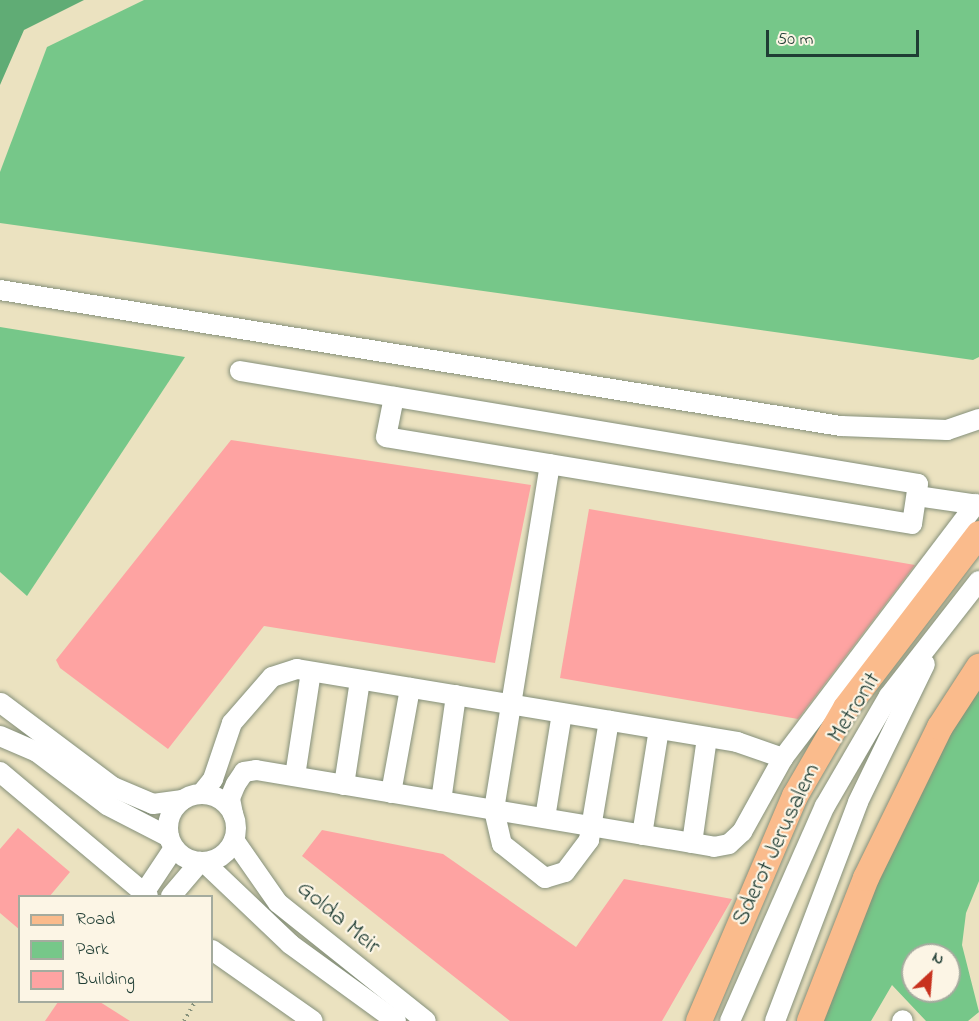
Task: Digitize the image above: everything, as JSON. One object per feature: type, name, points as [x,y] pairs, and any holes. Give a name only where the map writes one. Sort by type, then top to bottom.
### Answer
[{"type":"main road","name":"Sderot Jerusalem","points":[[699,1021],[800,786],[846,708],[979,534]]},
{"type":"main road","points":[[810,1021],[866,878],[940,727],[979,667]]},
{"type":"street","points":[[0,290],[841,426],[947,430],[979,419]]},
{"type":"street","points":[[240,371],[918,484],[912,524],[386,437],[394,397]]},
{"type":"street","points":[[550,464],[494,810],[502,844],[545,878],[565,872],[594,827],[609,721]]},
{"type":"street","points":[[173,895],[202,862],[224,855],[234,840],[230,798],[244,772],[256,770],[714,847],[737,840],[783,758],[978,505],[917,496]]},
{"type":"street","name":"Metronit","points":[[730,1021],[825,806],[889,696],[979,581]]},
{"type":"street","name":"Metronit","points":[[775,1021],[858,802],[944,624]]},
{"type":"street","points":[[0,772],[146,895],[172,843],[170,815],[213,779],[219,750],[232,723],[272,677],[297,669],[707,737],[783,758]]},
{"type":"street","points":[[295,776],[311,672]]},
{"type":"street","points":[[344,785],[360,680]]},
{"type":"street","points":[[391,793],[410,688]]},
{"type":"street","points":[[441,801],[456,695]]},
{"type":"street","points":[[0,702],[0,716]]},
{"type":"street","points":[[0,702],[113,787],[153,804],[192,797],[220,799],[233,814]]},
{"type":"street","points":[[544,818],[562,713]]},
{"type":"street","points":[[642,835],[658,729]]},
{"type":"street","points":[[0,736],[37,752],[107,805],[202,862]]},
{"type":"street","points":[[692,843],[707,737]]},
{"type":"street","points":[[219,750],[256,770]]},
{"type":"street","name":"Golda Meir","points":[[234,840],[278,903],[426,1021]]},
{"type":"street","name":"Golda Meir","points":[[202,862],[290,944],[396,1021]]},
{"type":"street","points":[[213,951],[313,1021]]},
{"type":"path","points":[[184,1021],[194,1003]]},
{"type":"green space","points":[[0,0],[84,0],[24,30],[0,85]]},
{"type":"green space","points":[[144,0],[979,0],[979,357],[973,360],[0,223],[0,172],[47,47]]},
{"type":"green space","points":[[0,327],[185,357],[27,596],[0,572]]},
{"type":"green space","points":[[979,687],[979,881],[966,913],[962,945],[979,1012],[968,1021],[926,1021],[909,1003],[961,1003],[961,943],[901,943],[901,995],[892,985],[871,1021],[820,1021],[875,873],[922,778]]},
{"type":"building","points":[[231,440],[531,485],[495,663],[264,626],[168,749],[60,668],[56,660]]},
{"type":"building","points":[[589,509],[915,565],[798,719],[560,678]]},
{"type":"building","points":[[18,828],[70,872],[51,895],[18,895],[18,928],[0,913],[0,849]]},
{"type":"building","points":[[322,830],[443,854],[576,947],[624,879],[732,899],[662,1021],[510,1021],[302,856]]},
{"type":"building","points":[[57,1003],[102,1003],[130,1021],[45,1021]]}]
